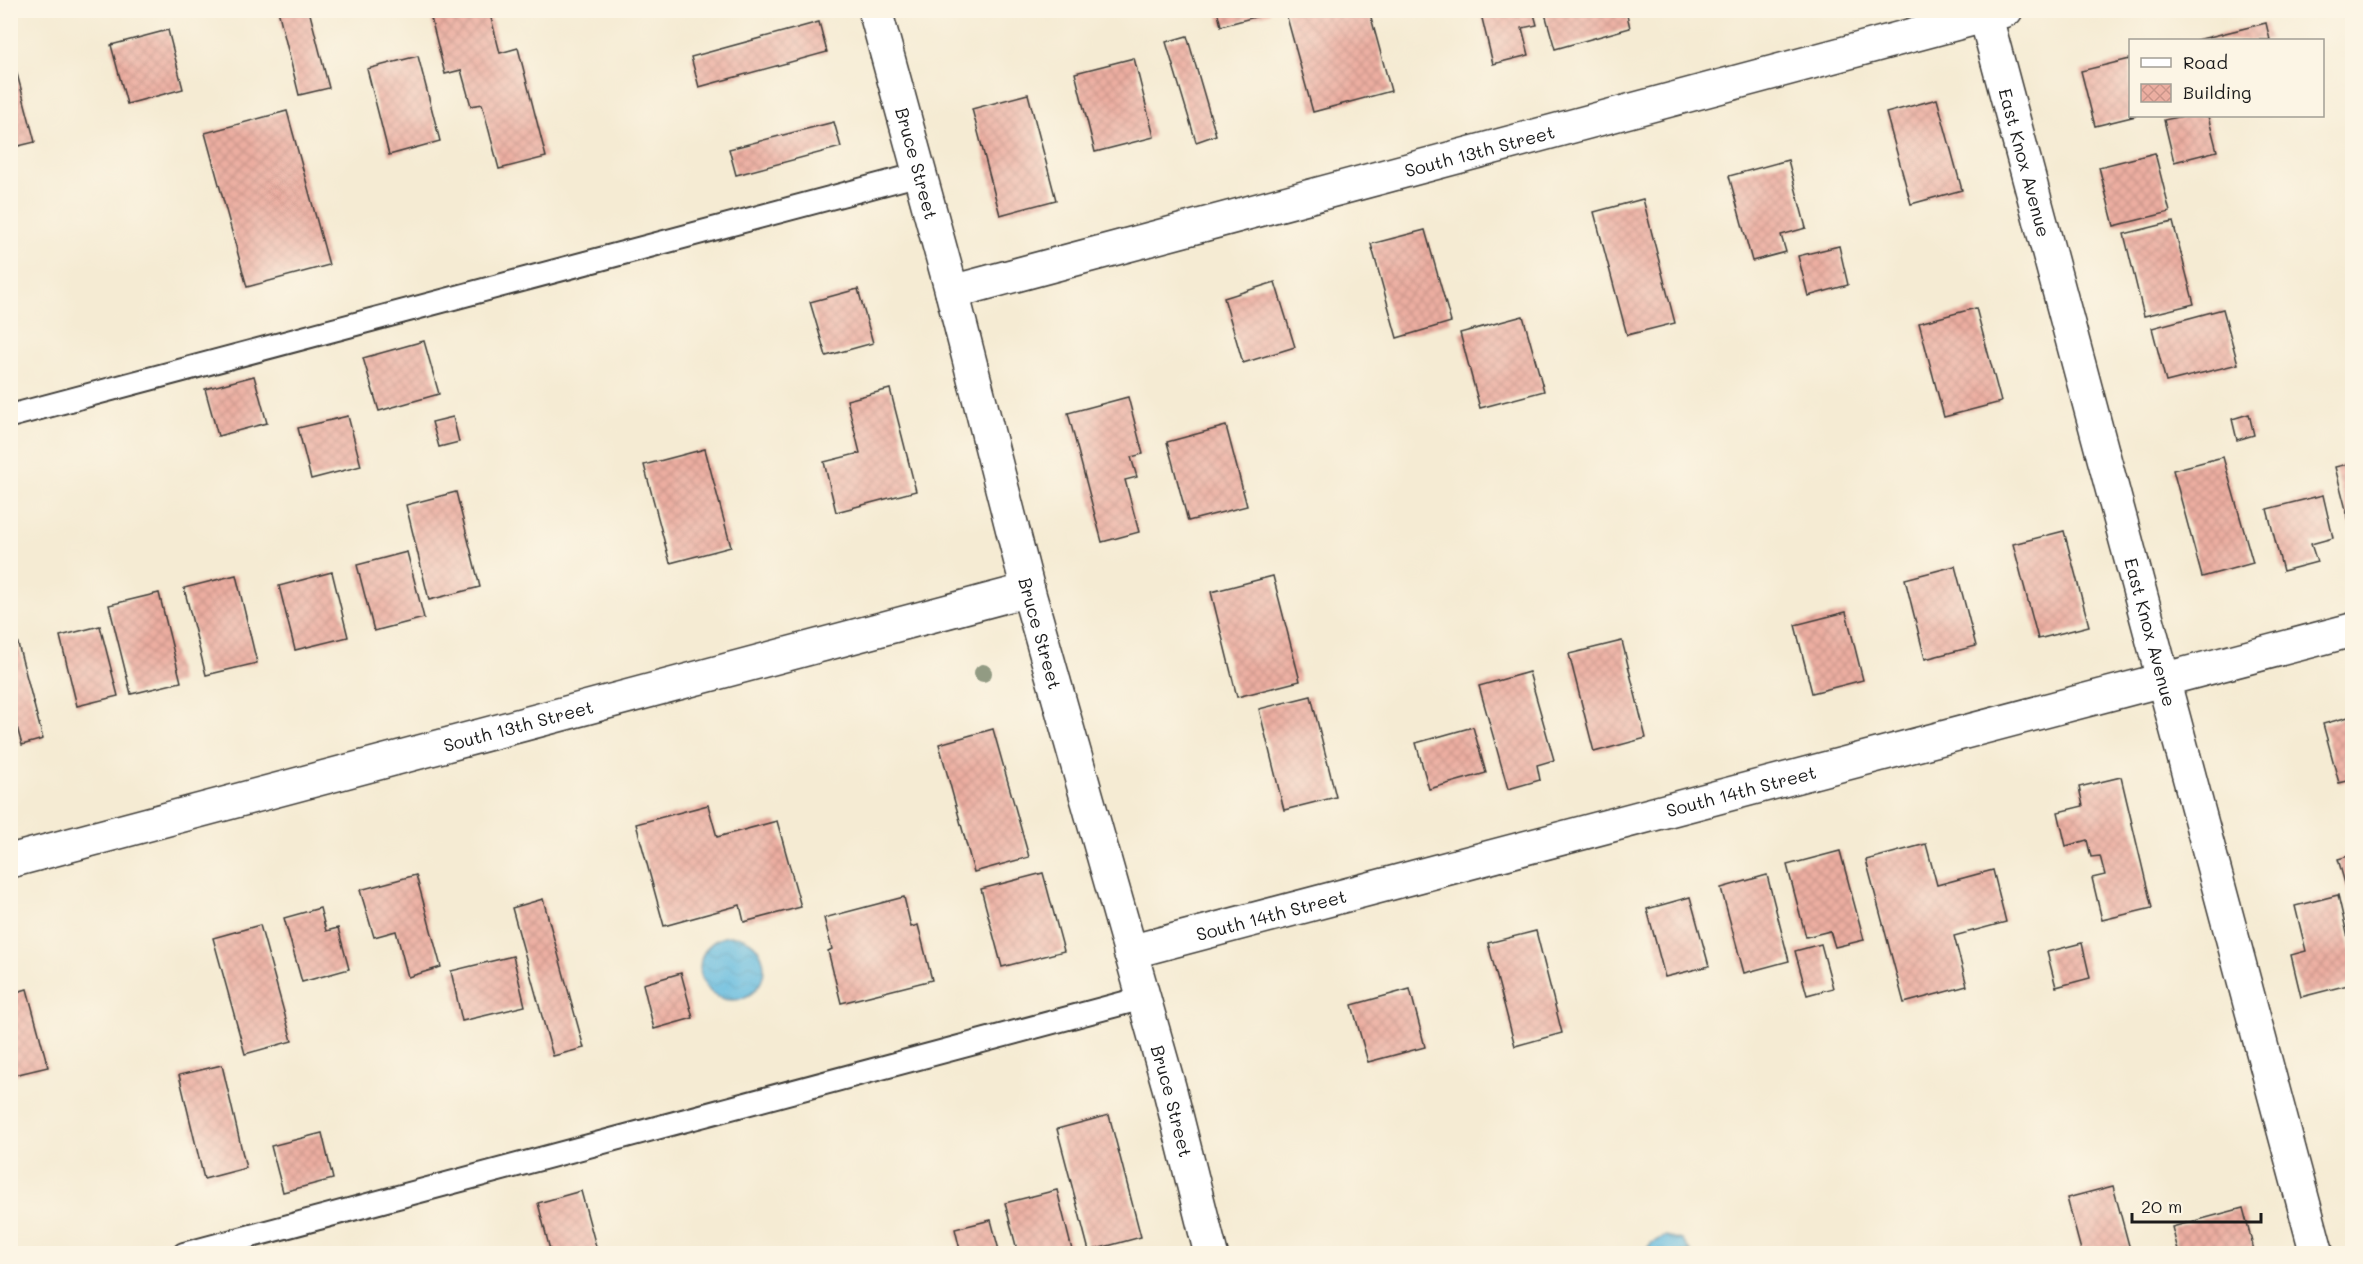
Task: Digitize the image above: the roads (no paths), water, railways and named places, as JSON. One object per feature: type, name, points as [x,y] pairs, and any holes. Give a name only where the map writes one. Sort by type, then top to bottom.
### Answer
[{"type":"street","name":"Bruce Street","points":[[875,10],[952,292],[1028,590],[1143,998],[1211,1254]]},
{"type":"street","name":"South 13th Street","points":[[952,292],[1992,12]]},
{"type":"street","name":"East Knox Avenue","points":[[1992,12],[2164,681],[2318,1254]]},
{"type":"street","name":"South 13th Street","points":[[10,861],[1028,590]]},
{"type":"street","name":"South 14th Street","points":[[1130,952],[2352,630]]},
{"type":"lane","points":[[10,416],[920,174]]},
{"type":"lane","points":[[184,1254],[1143,998]]},
{"type":"water","points":[[732,936],[750,942],[758,950],[764,968],[758,986],[750,994],[732,1000],[714,994],[706,986],[700,968],[706,950],[714,942]]},
{"type":"water","points":[[1666,1236],[1682,1240],[1692,1253],[1644,1253],[1651,1243]]}]
